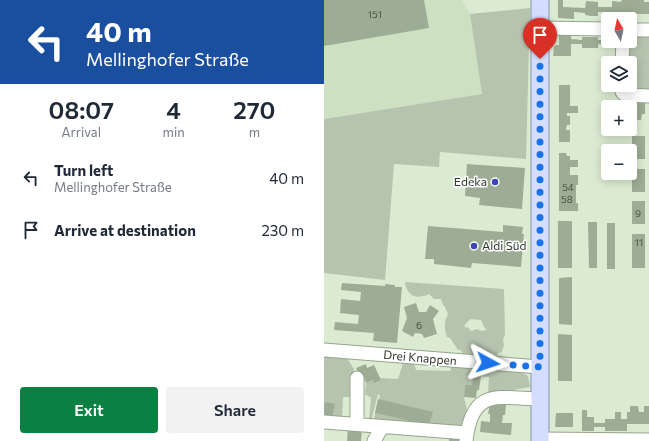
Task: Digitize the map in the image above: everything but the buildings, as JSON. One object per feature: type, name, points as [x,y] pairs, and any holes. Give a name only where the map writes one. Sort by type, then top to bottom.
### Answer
[{"type":"main road","points":[[540,0],[540,440]]},
{"type":"street","points":[[540,28],[601,29]]},
{"type":"street","points":[[637,30],[649,30]]},
{"type":"street","points":[[622,92],[625,95],[649,96]]},
{"type":"street","name":"Drei Knappen","points":[[324,350],[540,367]]},
{"type":"street","points":[[357,378],[357,424]]},
{"type":"street","points":[[324,422],[357,424],[467,437],[470,421],[474,411],[483,402],[496,398],[540,399]]},
{"type":"street","points":[[374,441],[382,427]]},
{"type":"street","points":[[540,440],[649,440]]},
{"type":"shaded area","points":[[324,0],[461,0],[470,14],[482,94],[324,119]]},
{"type":"shaded area","points":[[530,8],[526,159],[440,152],[439,167],[394,164],[385,280],[324,273],[324,119],[482,94],[470,14]]},
{"type":"shaded area","points":[[637,30],[649,30],[649,96],[628,96],[626,92],[637,92],[637,56],[622,56],[623,48],[637,48]]},
{"type":"shaded area","points":[[405,282],[504,289],[505,334],[502,352],[498,353],[496,357],[463,355],[461,350],[458,350],[450,338],[447,337],[445,325],[448,314],[441,299],[434,299],[429,294],[420,297],[413,296],[406,287]],"holes":[[[470,319],[481,320],[487,330],[481,331],[477,329],[471,331],[468,327],[466,328],[464,326]]]},
{"type":"shaded area","points":[[324,354],[345,355],[354,369],[351,397],[343,397],[342,419],[324,418]]},
{"type":"shaded area","points":[[404,360],[413,361],[416,370],[450,371],[453,364],[494,367],[495,370],[521,372],[528,376],[530,387],[513,390],[513,393],[488,393],[489,377],[473,376],[472,385],[465,385],[464,397],[468,415],[464,430],[373,422],[380,395],[378,394],[371,421],[369,421],[371,398],[365,394],[366,383],[373,380],[375,384],[381,380],[380,378],[398,379]]},
{"type":"place","name":"Edeka","points":[[495,182]]},
{"type":"place","name":"Aldi Süd","points":[[474,246]]},
{"type":"route","points":[[488,363],[540,367],[540,59]]}]
